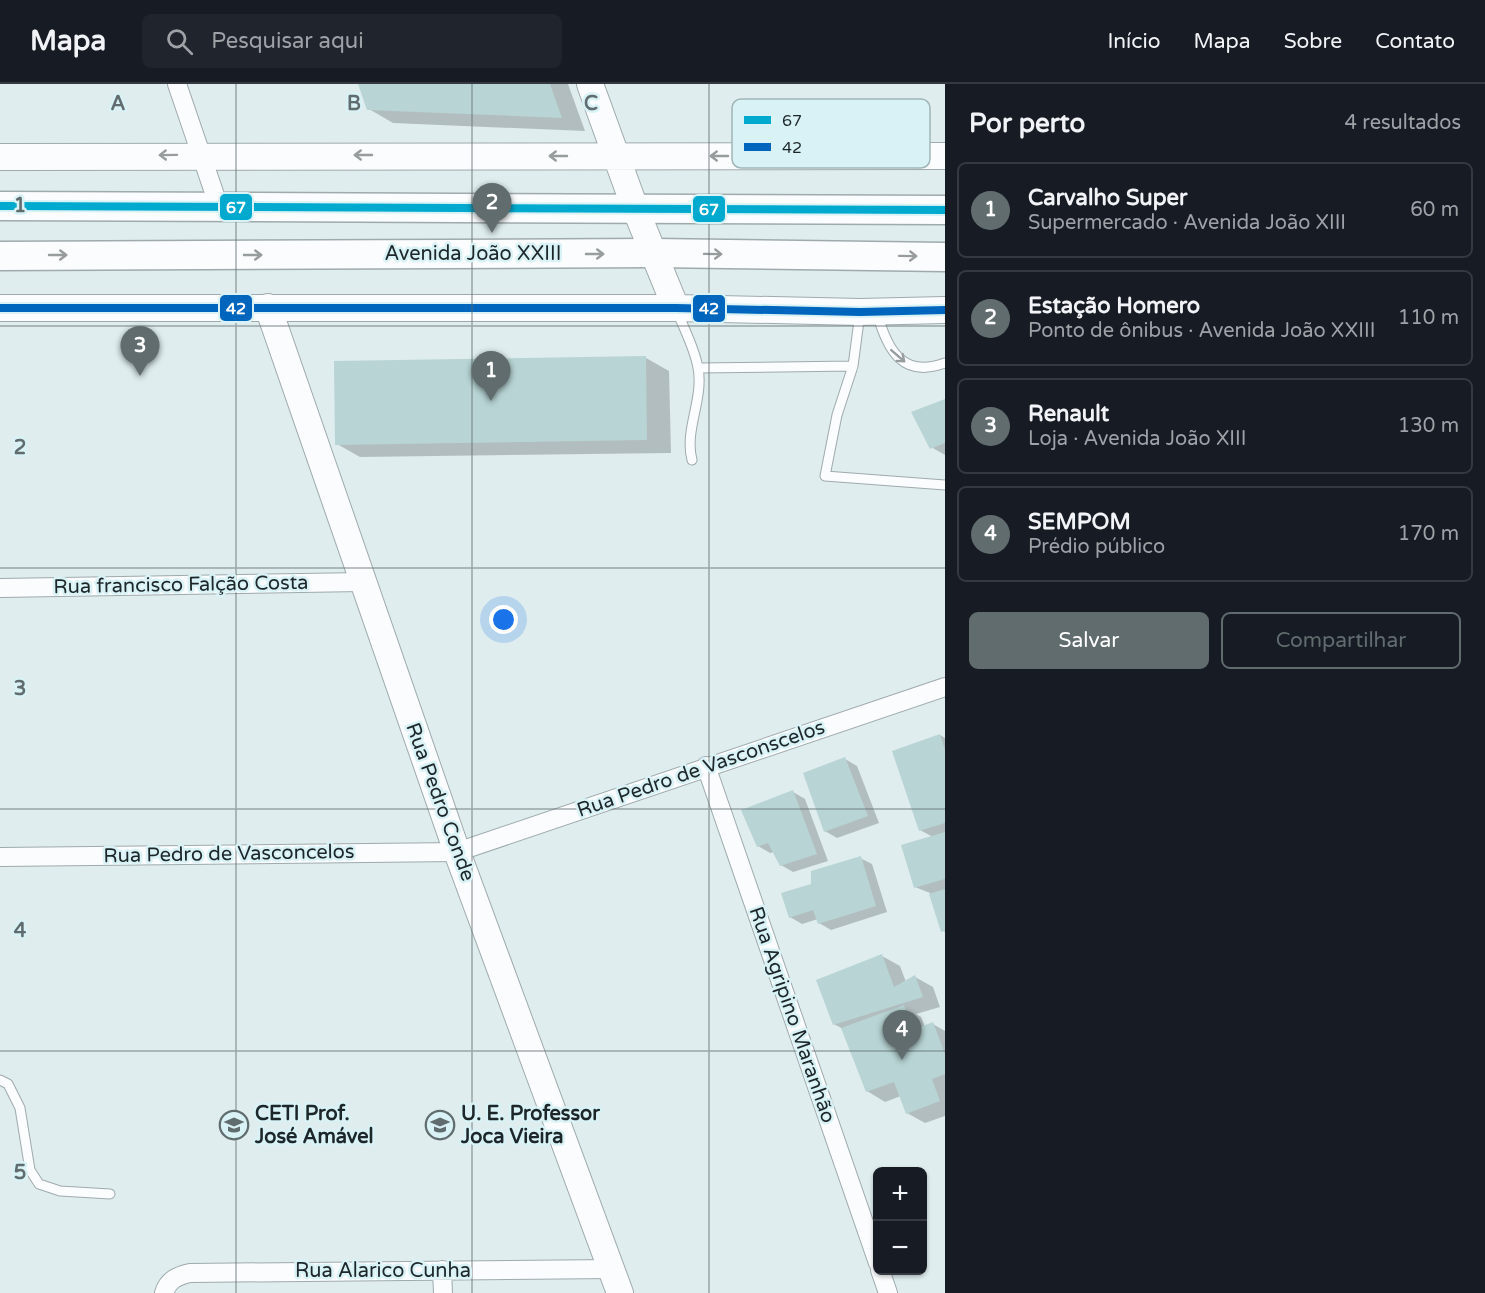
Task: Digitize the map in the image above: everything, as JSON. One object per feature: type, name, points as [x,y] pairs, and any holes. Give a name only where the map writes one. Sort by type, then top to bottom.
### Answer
[{"type":"main road","points":[[0,206],[945,210]]},
{"type":"main road","name":"Avenida João XXIII","points":[[0,256],[654,253],[945,257]]},
{"type":"street","points":[[177,84],[219,207]]},
{"type":"street","points":[[590,84],[635,208],[676,308]]},
{"type":"street","points":[[0,157],[732,156]]},
{"type":"street","name":"Rua Pedro Conde","points":[[268,307],[457,852],[616,1281]]},
{"type":"street","points":[[0,308],[676,308],[868,312],[945,310]]},
{"type":"street","name":"Rua francisco Falção Costa","points":[[0,588],[362,582]]},
{"type":"street","name":"Rua Pedro de Vasconscelos","points":[[457,852],[706,766],[944,690]]},
{"type":"street","name":"Rua Agripino Maranhão","points":[[706,766],[873,1249]]},
{"type":"street","name":"Rua Pedro de Vasconcelos","points":[[0,856],[457,852]]},
{"type":"street","points":[[442,1270],[443,1293]]},
{"type":"street","name":"Rua Alarico Cunha","points":[[164,1293],[172,1280],[190,1273],[442,1270],[616,1281]]},
{"type":"street","points":[[882,1275],[888,1293]]},
{"type":"lane","points":[[676,308],[699,368],[696,411],[687,444],[692,460]]},
{"type":"lane","points":[[868,312],[886,344],[901,360],[919,368],[945,363]]},
{"type":"lane","points":[[868,312],[837,415],[825,476],[945,485]]},
{"type":"lane","points":[[699,368],[853,366]]},
{"type":"lane","points":[[0,1080],[8,1084],[20,1108],[30,1170],[39,1184],[60,1191],[110,1194]]},
{"type":"building","points":[[358,84],[550,84],[562,118],[367,110]]},
{"type":"building","points":[[646,356],[647,440],[335,445],[334,361]]},
{"type":"building","points":[[945,399],[945,443],[930,449],[911,412]]},
{"type":"building","points":[[940,734],[945,750],[945,823],[919,831],[892,751]]},
{"type":"building","points":[[845,757],[868,816],[824,832],[803,773]]},
{"type":"building","points":[[793,790],[817,854],[780,866],[768,843],[757,847],[741,810]]},
{"type":"building","points":[[945,832],[945,879],[914,888],[901,845]]},
{"type":"building","points":[[861,856],[876,906],[818,924],[813,910],[789,918],[781,893],[811,884],[811,871]]},
{"type":"building","points":[[945,889],[945,931],[941,932],[929,894]]},
{"type":"building","points":[[882,954],[894,987],[915,975],[923,997],[833,1025],[816,980]]},
{"type":"building","points":[[904,1005],[913,1030],[933,1022],[945,1054],[945,1074],[932,1079],[940,1101],[906,1114],[894,1082],[866,1092],[841,1028]]},
{"type":"transit line","name":"67","points":[[0,206],[945,210]]},
{"type":"transit line","name":"42","points":[[0,308],[676,308],[860,312],[945,310]]},
{"type":"place","name":"Estação Homero","points":[[492,233]]},
{"type":"place","name":"Renault","points":[[140,376]]},
{"type":"place","name":"Carvalho Super","points":[[491,401]]},
{"type":"place","name":"SEMPOM","points":[[902,1060]]},
{"type":"place","name":"CETI Prof. José Amável","points":[[234,1125]]},
{"type":"place","name":"U. E. Professor Joca Vieira","points":[[440,1125]]}]
